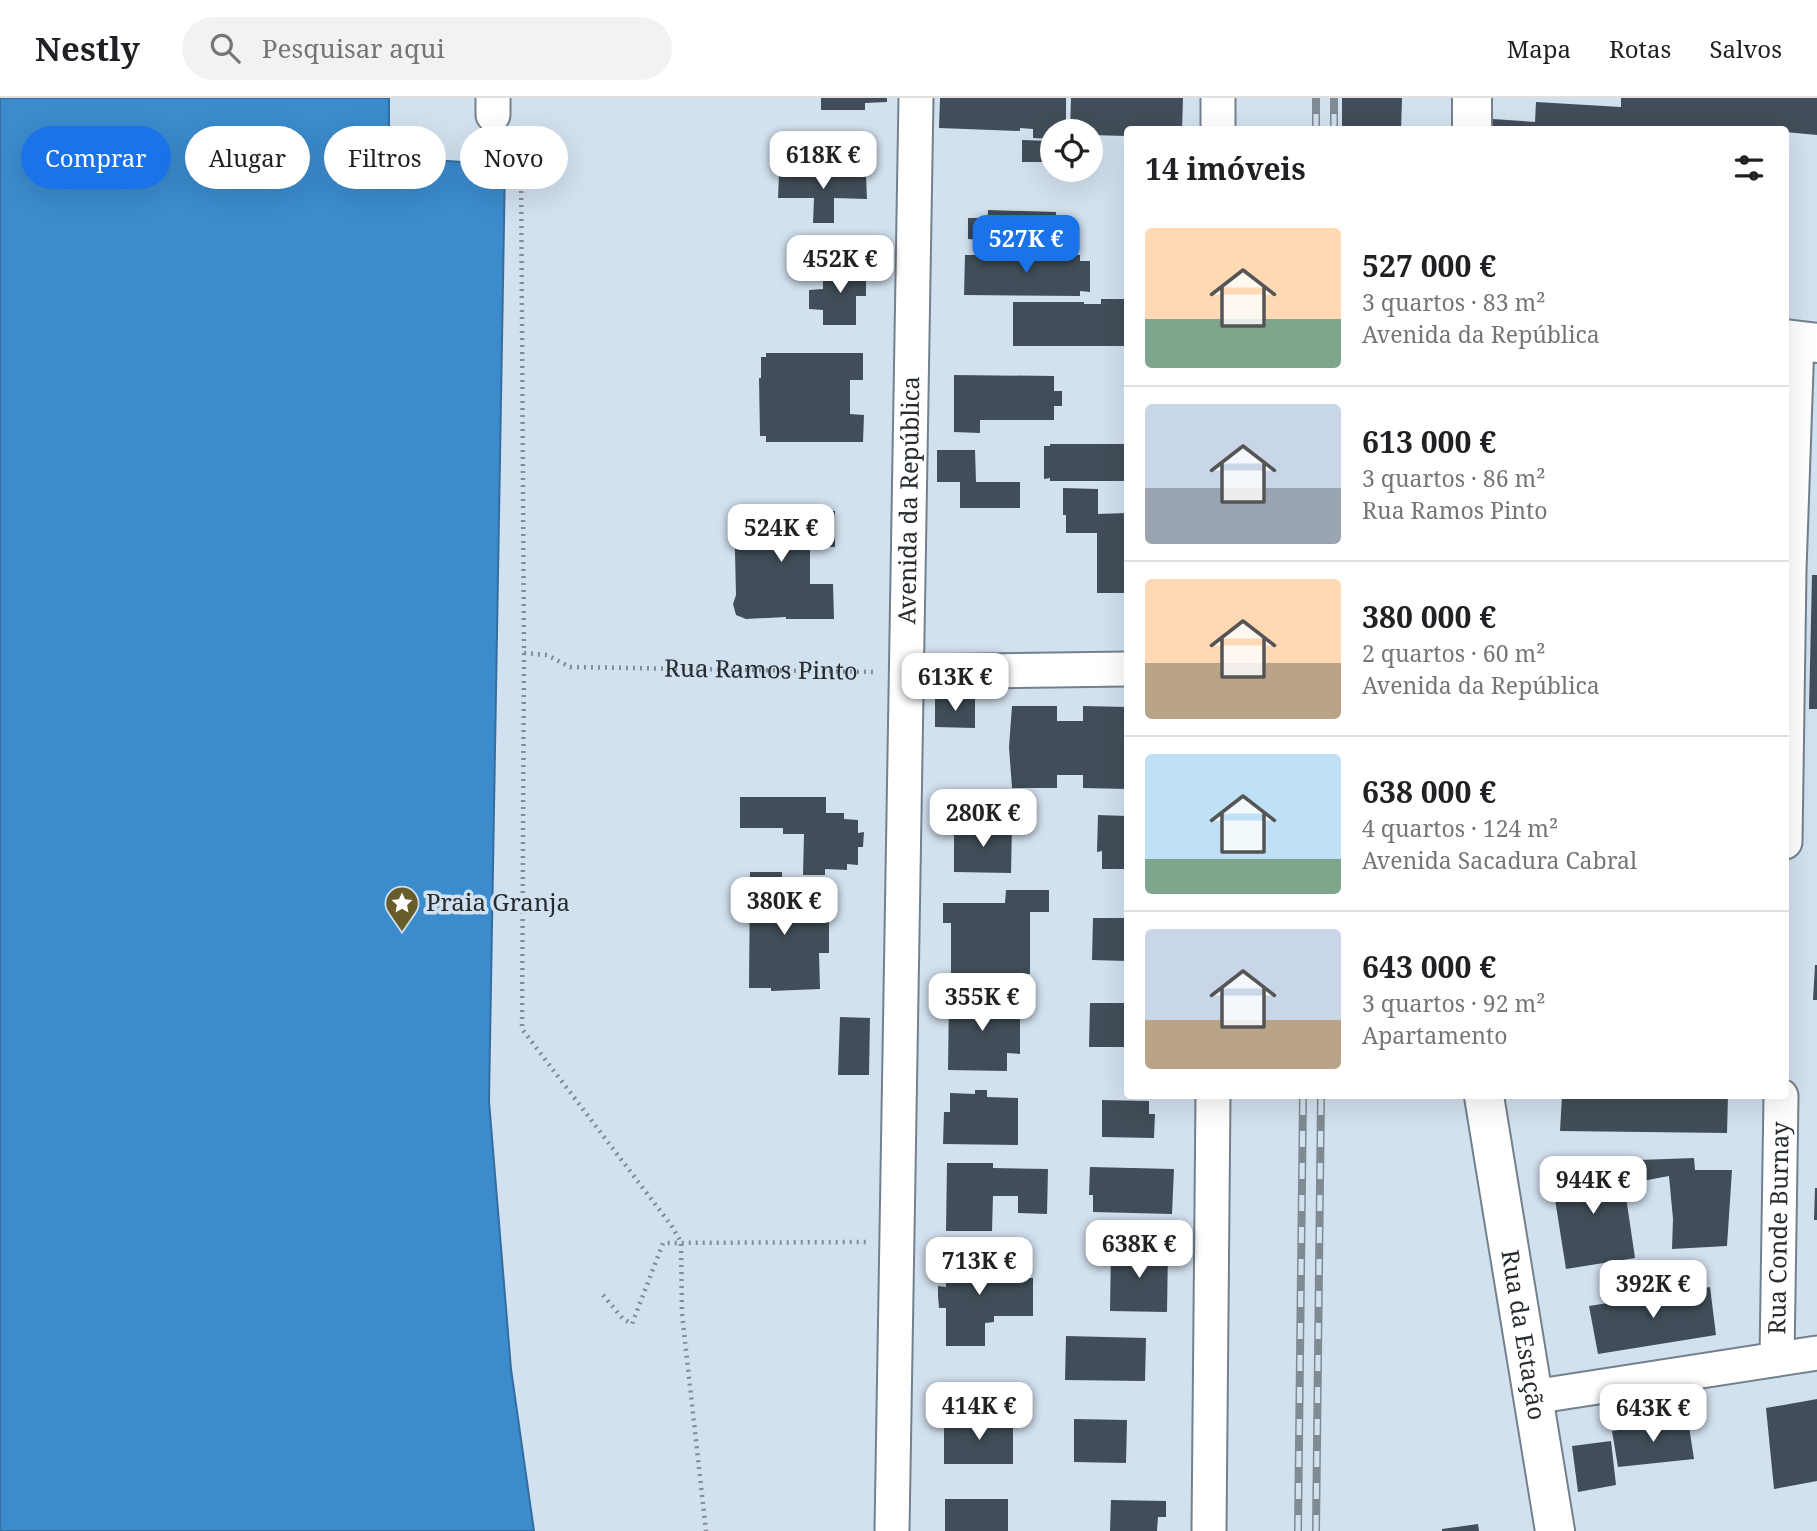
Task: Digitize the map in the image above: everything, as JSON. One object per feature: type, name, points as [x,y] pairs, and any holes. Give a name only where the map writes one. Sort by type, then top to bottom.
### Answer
[{"type":"main road","points":[[1472,98],[1472,126]]},
{"type":"main road","name":"Rua da Estação","points":[[1484,1099],[1555,1531]]},
{"type":"street","name":"Avenida da República","points":[[892,1531],[916,98]]},
{"type":"street","points":[[1218,98],[1218,126]]},
{"type":"street","points":[[1789,570],[1800,341]]},
{"type":"street","points":[[907,672],[1124,669]]},
{"type":"street","points":[[1209,1531],[1213,1099]]},
{"type":"street","name":"Rua Conde Burnay","points":[[1777,1359],[1781,1099]]},
{"type":"street","points":[[1533,1397],[1817,1353]]},
{"type":"path","points":[[522,189],[522,1029],[681,1242],[682,1314],[706,1531]]},
{"type":"path","name":"Rua Ramos Pinto","points":[[524,653],[547,655],[570,667],[907,672]]},
{"type":"path","points":[[603,1295],[623,1319],[632,1324],[663,1243],[874,1242]]},
{"type":"water","points":[[0,98],[389,98],[389,126],[324,126],[324,189],[446,189],[446,161],[460,162],[460,189],[505,189],[489,1101],[511,1369],[534,1531],[0,1531]]},
{"type":"building","points":[[821,98],[887,98],[887,102],[865,103],[865,110],[821,110]]},
{"type":"building","points":[[940,98],[1066,98],[1066,119],[1040,119],[1040,138],[1033,138],[1033,129],[1020,128],[1020,131],[939,128]]},
{"type":"building","points":[[1071,98],[1183,98],[1182,126],[1124,126],[1124,136],[1103,135],[1103,119],[1070,119]]},
{"type":"building","points":[[1342,98],[1402,98],[1401,126],[1342,126]]},
{"type":"building","points":[[1621,98],[1817,98],[1817,135],[1789,132],[1789,126],[1492,126],[1493,119],[1535,122],[1536,102],[1621,107]]},
{"type":"building","points":[[1022,140],[1040,141],[1040,162],[1022,162]]},
{"type":"building","points":[[818,165],[832,165],[832,176],[866,176],[867,199],[834,198],[834,223],[813,223],[814,198],[778,198],[779,175],[818,175]]},
{"type":"building","points":[[988,210],[1056,212],[1055,242],[987,240]]},
{"type":"building","points":[[968,218],[981,218],[980,240],[968,239]]},
{"type":"building","points":[[965,255],[1080,255],[1080,261],[1090,261],[1090,292],[1080,291],[1080,296],[964,295]]},
{"type":"building","points":[[841,265],[866,265],[866,296],[856,296],[856,325],[823,325],[823,310],[809,309],[809,290],[823,289],[823,269],[841,269]]},
{"type":"building","points":[[1101,299],[1124,299],[1124,346],[1013,346],[1013,302],[1101,304]]},
{"type":"building","points":[[766,353],[863,353],[863,380],[850,380],[850,414],[864,415],[863,442],[766,442],[766,436],[760,436],[759,378],[761,357],[766,357]]},
{"type":"building","points":[[954,375],[1054,376],[1054,391],[1062,391],[1062,406],[1054,406],[1054,420],[980,420],[980,433],[954,432]]},
{"type":"building","points":[[1124,444],[1124,481],[1044,479],[1044,446]]},
{"type":"building","points":[[937,450],[975,450],[976,482],[1020,482],[1020,508],[960,508],[960,482],[937,482]]},
{"type":"building","points":[[1063,488],[1098,489],[1098,514],[1124,513],[1124,593],[1097,593],[1097,533],[1066,533],[1066,515],[1063,515]]},
{"type":"building","points":[[734,510],[835,511],[835,547],[810,547],[810,584],[833,584],[834,619],[746,619],[736,615],[733,604],[736,595]]},
{"type":"building","points":[[1812,575],[1817,575],[1817,709],[1809,709]]},
{"type":"building","points":[[935,699],[975,699],[975,728],[935,727]]},
{"type":"building","points":[[1012,706],[1057,706],[1057,721],[1083,721],[1083,706],[1124,707],[1124,789],[1083,788],[1083,775],[1057,775],[1057,788],[1012,788],[1009,747]]},
{"type":"building","points":[[740,797],[826,797],[826,813],[844,813],[844,819],[858,820],[858,833],[864,832],[863,847],[858,847],[858,865],[847,864],[847,870],[825,869],[825,875],[803,875],[804,834],[783,834],[783,828],[740,828]]},
{"type":"building","points":[[1098,815],[1124,816],[1124,869],[1102,869],[1102,851],[1097,852]]},
{"type":"building","points":[[954,825],[1012,825],[1011,873],[954,872]]},
{"type":"building","points":[[750,872],[782,872],[782,891],[793,891],[793,905],[824,907],[824,918],[829,918],[829,953],[819,953],[820,989],[771,991],[771,988],[749,988]]},
{"type":"building","points":[[1006,890],[1049,890],[1049,912],[1030,912],[1030,974],[951,973],[951,923],[943,923],[943,903],[1005,903]]},
{"type":"building","points":[[1093,918],[1124,918],[1124,961],[1092,960]]},
{"type":"building","points":[[1815,965],[1817,1000],[1813,1000]]},
{"type":"building","points":[[949,996],[1008,996],[1007,1014],[1020,1014],[1020,1054],[1007,1053],[1007,1071],[948,1070]]},
{"type":"building","points":[[1090,1003],[1124,1003],[1124,1047],[1089,1047]]},
{"type":"building","points":[[840,1017],[870,1018],[869,1075],[838,1075]]},
{"type":"building","points":[[975,1090],[987,1090],[987,1097],[1018,1098],[1018,1145],[943,1144],[944,1112],[950,1112],[950,1093],[975,1094]]},
{"type":"building","points":[[1562,1099],[1728,1099],[1727,1133],[1560,1131]]},
{"type":"building","points":[[1102,1100],[1149,1101],[1149,1114],[1155,1114],[1154,1138],[1102,1137]]},
{"type":"building","points":[[1694,1158],[1695,1170],[1732,1170],[1727,1246],[1672,1249],[1673,1219],[1669,1176],[1642,1181],[1638,1160]]},
{"type":"building","points":[[947,1163],[993,1163],[993,1168],[1048,1169],[1047,1214],[1018,1213],[1018,1196],[993,1196],[992,1231],[946,1231]]},
{"type":"building","points":[[1621,1163],[1635,1258],[1566,1269],[1551,1174]]},
{"type":"building","points":[[1090,1167],[1174,1169],[1172,1214],[1093,1212],[1093,1195],[1089,1195]]},
{"type":"building","points":[[1817,1188],[1817,1220],[1814,1220]]},
{"type":"building","points":[[1111,1247],[1168,1248],[1167,1312],[1110,1311]]},
{"type":"building","points":[[946,1248],[986,1248],[986,1271],[994,1271],[994,1278],[1033,1278],[1033,1316],[994,1316],[994,1322],[985,1323],[985,1346],[946,1346],[946,1308],[939,1308],[938,1286],[946,1287]]},
{"type":"building","points":[[1710,1287],[1716,1335],[1598,1354],[1589,1306]]},
{"type":"building","points":[[1066,1336],[1146,1338],[1145,1381],[1065,1380]]},
{"type":"building","points":[[1817,1399],[1817,1481],[1774,1489],[1766,1408]]},
{"type":"building","points":[[944,1419],[1013,1419],[1013,1464],[944,1464]]},
{"type":"building","points":[[1074,1419],[1127,1420],[1126,1463],[1074,1462]]},
{"type":"building","points":[[1688,1420],[1694,1459],[1618,1467],[1612,1431]]},
{"type":"building","points":[[1611,1441],[1616,1485],[1578,1492],[1572,1446]]},
{"type":"building","points":[[945,1499],[1008,1499],[1008,1531],[945,1531]]},
{"type":"building","points":[[1111,1500],[1166,1501],[1166,1517],[1158,1517],[1157,1531],[1110,1531]]},
{"type":"building","points":[[1478,1524],[1479,1531],[1442,1531],[1442,1529]]},
{"type":"railway","points":[[1316,98],[1316,126]]},
{"type":"railway","points":[[1334,98],[1334,126]]},
{"type":"railway","points":[[1298,1531],[1303,1099]]},
{"type":"railway","points":[[1316,1531],[1321,1099]]},
{"type":"place","name":"Praia Granja","points":[[402,933]]}]
